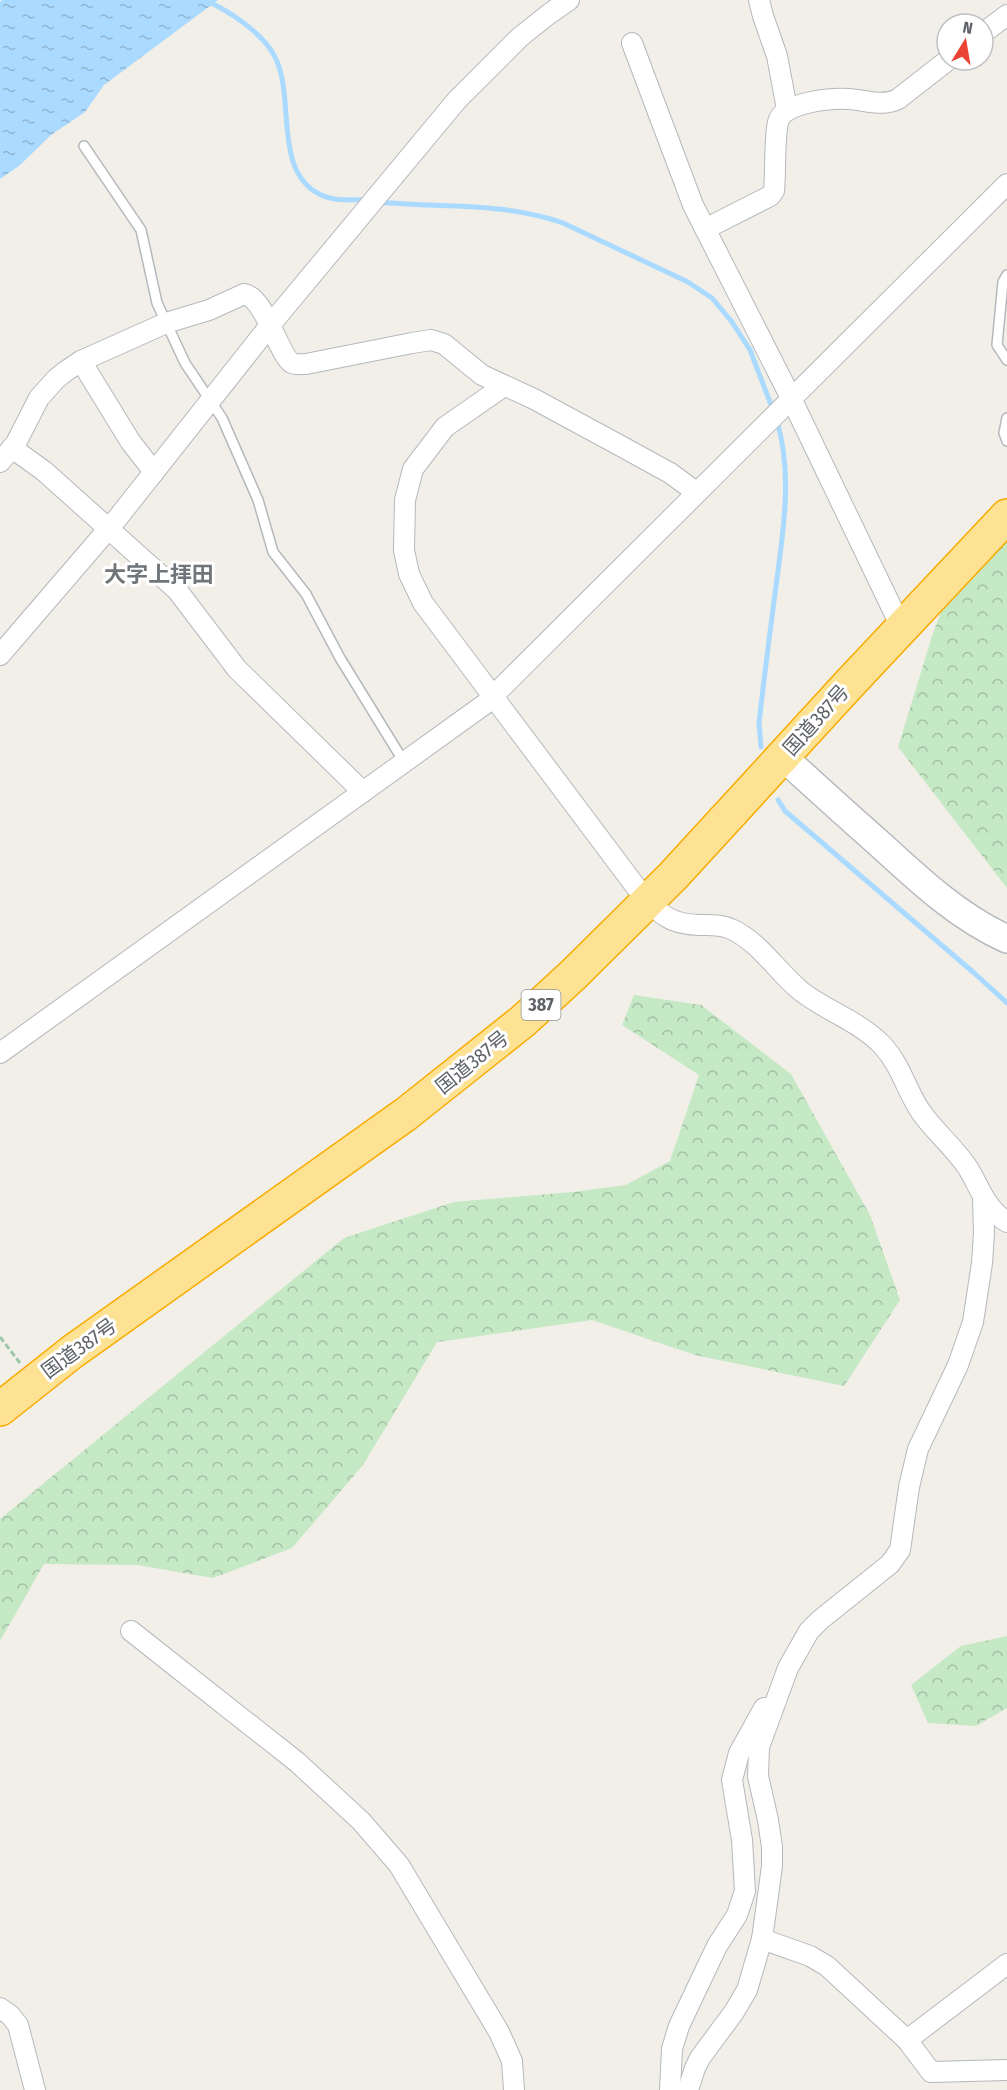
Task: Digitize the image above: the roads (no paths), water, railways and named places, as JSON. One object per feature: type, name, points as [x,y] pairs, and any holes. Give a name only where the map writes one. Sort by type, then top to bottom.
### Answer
[{"type":"highway","name":"国道387号","points":[[0,1409],[34,1381],[406,1114],[544,1002],[649,901],[1007,516]]},
{"type":"street","points":[[0,655],[109,527],[271,324],[468,88],[534,25],[569,0]]},
{"type":"street","points":[[759,0],[777,56],[787,109]]},
{"type":"street","points":[[632,43],[689,197],[791,398],[902,629]]},
{"type":"street","points":[[705,229],[770,196],[774,191],[778,122],[787,109],[796,105],[840,99],[890,102],[898,99],[935,70]]},
{"type":"street","points":[[0,1053],[493,696],[1007,184]]},
{"type":"street","points":[[363,792],[237,669],[177,590],[44,471],[6,455],[39,398],[56,379],[81,361],[166,323],[209,310],[244,294],[251,297],[271,324],[288,359],[294,363],[306,364],[431,340],[444,344],[482,375],[534,399],[670,473],[696,492]]},
{"type":"street","points":[[81,361],[130,441],[154,472]]},
{"type":"street","points":[[504,386],[446,427],[413,469],[405,500],[404,550],[414,588],[423,603],[636,887],[649,901],[666,918],[676,923],[720,926],[744,936],[803,993],[865,1031],[882,1045],[894,1060],[922,1114],[954,1149],[967,1167],[983,1198],[995,1213],[1007,1222]]},
{"type":"street","points":[[783,757],[894,858],[948,903],[1007,939]]},
{"type":"street","points":[[670,2090],[672,2049],[679,2026],[717,1946],[737,1915],[745,1891],[742,1840],[732,1787],[738,1753],[810,1631],[820,1620],[890,1564],[900,1550],[909,1487],[918,1449],[958,1365],[973,1322],[982,1263],[983,1198]]},
{"type":"street","points":[[131,1631],[297,1762],[361,1821],[399,1865],[500,2032],[512,2061],[513,2090]]},
{"type":"street","points":[[688,2090],[700,2058],[734,2012],[747,1990],[762,1940],[772,1866],[772,1846],[758,1776],[759,1747],[788,1668]]},
{"type":"street","points":[[762,1940],[810,1956],[827,1966],[907,2040],[928,2081],[1007,2070]]},
{"type":"street","points":[[907,2040],[1007,1964]]},
{"type":"street","points":[[0,2008],[10,2014],[18,2025],[35,2090]]},
{"type":"lane","points":[[84,146],[141,230],[154,292],[166,323],[185,363],[222,418],[258,500],[273,552],[306,594],[340,658],[404,762]]},
{"type":"lane","points":[[1007,275],[1003,282],[997,345],[1007,360]]},
{"type":"lane","points":[[1007,418],[1004,433],[1007,441]]},
{"type":"water","points":[[2,0],[218,0],[104,85],[85,112],[51,135],[19,166],[0,179],[0,2]]},
{"type":"waterway","points":[[205,0],[254,31],[275,57],[281,74],[290,152],[296,170],[306,184],[326,197],[366,200]]},
{"type":"waterway","points":[[378,202],[472,207],[541,216],[563,223],[688,282],[712,298],[732,322],[750,350],[773,410]]},
{"type":"waterway","points":[[761,747],[759,723],[785,504],[785,462],[777,421]]},
{"type":"waterway","points":[[778,800],[785,811],[1007,1003]]},
{"type":"district","name":"大字上拝田","points":[[159,574]]}]
